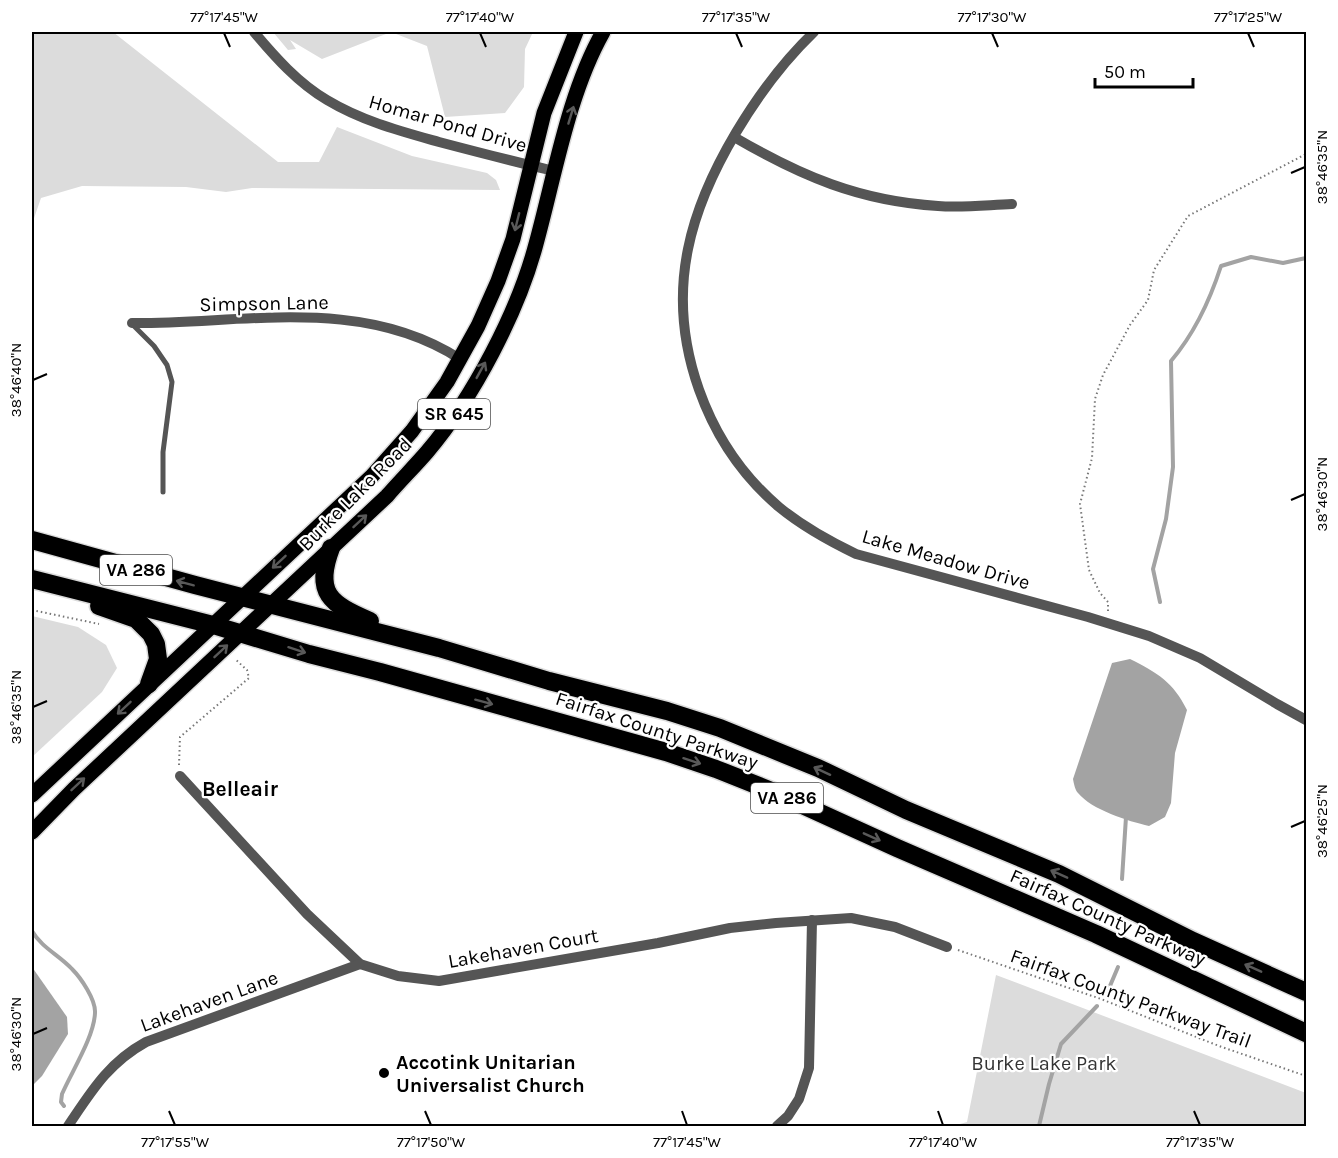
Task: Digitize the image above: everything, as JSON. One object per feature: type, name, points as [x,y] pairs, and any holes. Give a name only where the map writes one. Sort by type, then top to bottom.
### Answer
[{"type":"highway","name":"Fairfax County Parkway","points":[[32,540],[667,711],[749,739],[818,768],[906,810],[1059,874],[1193,941],[1306,992]]},
{"type":"highway","points":[[331,548],[324,567],[325,582],[330,597],[340,607],[439,648]]},
{"type":"highway","points":[[35,580],[136,619],[144,625],[156,644],[158,659],[149,684]]},
{"type":"highway","name":"Fairfax County Parkway","points":[[35,580],[213,625],[309,654],[632,742],[716,769],[774,792],[1095,934],[1306,1033]]},
{"type":"main road","name":"Burke Lake Road","points":[[32,795],[372,476],[412,430],[447,382],[498,281],[513,240],[544,113],[576,32]]},
{"type":"main road","name":"Burke Lake Road","points":[[32,832],[74,789],[387,495],[428,451],[466,398],[520,296],[582,79],[603,32]]},
{"type":"street","name":"Homar Pond Drive","points":[[254,32],[297,78],[327,100],[358,116],[393,130],[554,171]]},
{"type":"street","name":"Lake Meadow Drive","points":[[814,32],[758,99],[734,137],[714,174],[693,226],[684,272],[683,303],[686,336],[697,383],[714,425],[740,466],[778,506],[827,540],[856,554],[1106,622],[1149,636],[1200,658],[1306,720]]},
{"type":"street","points":[[734,137],[781,164],[812,178],[870,196],[937,206],[1012,204]]},
{"type":"street","name":"Simpson Lane","points":[[132,323],[176,324],[306,316],[357,320],[416,336],[460,359]]},
{"type":"street","name":"Lakehaven Court","points":[[180,777],[307,914],[360,964],[398,976],[439,981],[658,943],[730,928],[812,920],[851,918],[864,920],[905,931],[946,947]]},
{"type":"street","points":[[777,1126],[788,1116],[799,1099],[809,1068],[812,920]]},
{"type":"street","name":"Lakehaven Lane","points":[[68,1126],[102,1077],[117,1061],[146,1042],[360,964]]},
{"type":"lane","points":[[132,323],[154,346],[167,365],[172,382],[163,452],[163,492]]},
{"type":"path","points":[[1106,622],[1109,606],[1089,570],[1080,504],[1092,458],[1095,399],[1103,375],[1130,325],[1148,300],[1154,270],[1188,216],[1306,154]]},
{"type":"path","points":[[32,610],[99,624]]},
{"type":"path","points":[[180,777],[180,737],[249,678],[247,669],[235,659]]},
{"type":"path","name":"Fairfax County Parkway Trail","points":[[946,947],[1101,999],[1197,1038],[1306,1076]]},
{"type":"green space","points":[[32,32],[113,32],[278,162],[319,162],[337,127],[412,156],[487,173],[496,180],[500,190],[252,188],[226,192],[186,187],[82,186],[41,198],[32,224]]},
{"type":"green space","points":[[273,32],[391,32],[322,59],[290,40],[296,49],[288,50]]},
{"type":"green space","points":[[391,32],[533,32],[525,49],[524,87],[505,113],[445,117],[427,46]]},
{"type":"green space","points":[[32,616],[78,627],[106,645],[117,668],[102,692],[32,757]]},
{"type":"green space","name":"Burke Lake Park","points":[[996,975],[1306,1093],[1306,1126],[953,1126],[967,1122]]},
{"type":"shaded area","points":[[1130,659],[1164,679],[1182,700],[1187,710],[1175,753],[1171,803],[1165,817],[1149,826],[1121,818],[1092,805],[1077,792],[1073,779],[1112,663]]},
{"type":"shaded area","points":[[32,967],[67,1017],[68,1034],[42,1076],[32,1086]]},
{"type":"waterway","points":[[1160,602],[1153,569],[1166,519],[1173,467],[1171,361],[1187,340],[1200,316],[1221,266],[1251,257],[1283,263],[1306,258]]},
{"type":"waterway","points":[[1122,879],[1126,817]]},
{"type":"waterway","points":[[32,931],[76,973],[95,1008],[91,1033],[62,1094],[61,1102],[64,1106]]},
{"type":"waterway","points":[[1107,993],[1118,967]]},
{"type":"waterway","points":[[1039,1126],[1061,1044],[1097,1006]]},
{"type":"place","name":"Accotink Unitarian Universalist Church","points":[[384,1073]]},
{"type":"district","name":"Belleair","points":[[240,789]]}]
